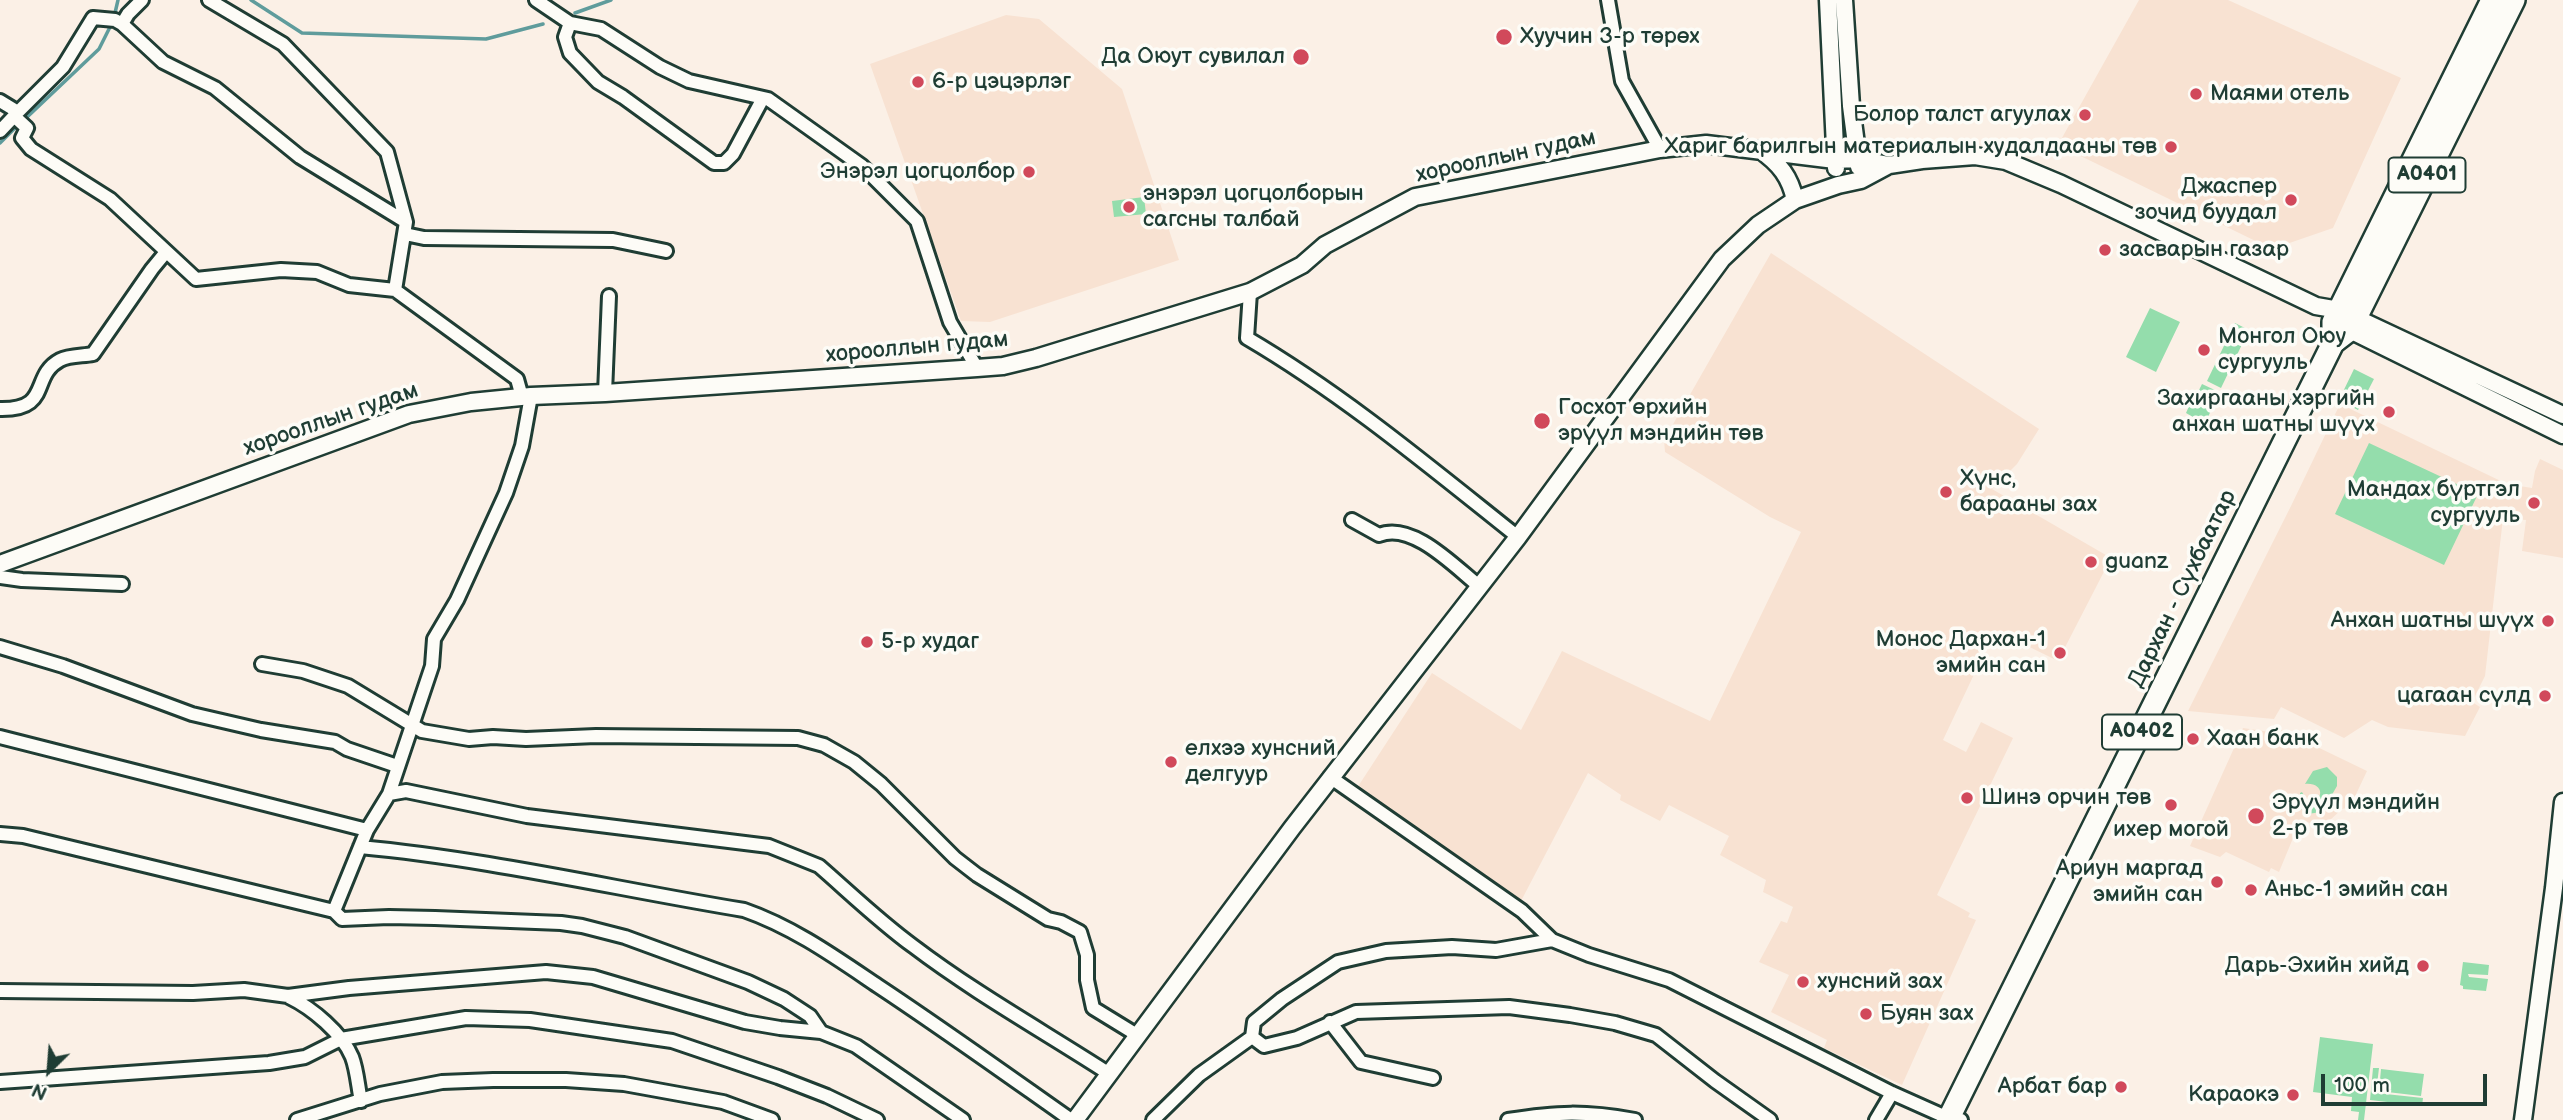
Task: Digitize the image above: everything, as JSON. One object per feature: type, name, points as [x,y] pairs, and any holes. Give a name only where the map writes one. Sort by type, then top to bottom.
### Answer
[{"type":"highway","name":"A0401","points":[[2342,325],[2492,0]]},
{"type":"highway","name":"A0401","points":[[2342,325],[2514,0]]},
{"type":"highway","name":"Дархан - Сүхбаатар","points":[[1952,1119],[2342,325]]},
{"type":"main road","points":[[1828,0],[1838,184]]},
{"type":"main road","points":[[1844,0],[1851,106],[1861,180]]},
{"type":"main road","name":"хорооллын гудам","points":[[0,564],[409,414],[471,402],[526,397],[977,368],[1003,366],[1036,358],[1250,292],[1302,265],[1325,245],[1415,197],[1660,149],[1706,144],[1835,160],[1857,159],[1889,165]]},
{"type":"main road","points":[[1758,149],[1784,170],[1792,184],[1796,200]]},
{"type":"main road","points":[[1073,1120],[1330,777],[1518,537],[1722,259],[1758,225],[1796,200],[1838,184],[1861,180],[1889,165],[1975,156],[2006,160],[2316,306],[2342,325],[2563,435]]},
{"type":"main road","points":[[2342,325],[2563,415]]},
{"type":"main road","points":[[2523,1120],[2558,889],[2563,802]]},
{"type":"street","points":[[122,24],[142,0]]},
{"type":"street","points":[[209,0],[283,44],[387,152],[405,228],[395,290]]},
{"type":"street","points":[[536,0],[570,23],[601,29],[660,67],[689,81],[768,99],[862,166],[917,221],[950,322],[977,368]]},
{"type":"street","points":[[1608,0],[1622,81],[1660,149]]},
{"type":"street","points":[[0,131],[63,67],[93,18],[115,20],[163,62],[215,88],[300,157],[424,238],[613,240],[666,251]]},
{"type":"street","points":[[570,23],[565,37],[570,53],[598,82],[714,163],[724,163],[733,154],[763,98]]},
{"type":"street","points":[[0,101],[16,114],[27,128],[22,138],[31,149],[110,199],[196,279],[281,270],[317,272],[349,285],[395,290],[517,379],[526,397],[522,446],[506,493],[457,600],[434,639],[432,666],[413,726],[388,794],[367,830],[334,911]]},
{"type":"street","points":[[0,409],[20,409],[32,401],[51,367],[61,359],[93,354],[166,252]]},
{"type":"street","points":[[1250,292],[1247,338],[1296,366],[1334,393],[1518,537]]},
{"type":"street","points":[[605,393],[609,296]]},
{"type":"street","points":[[1352,520],[1379,535],[1396,532],[1408,534],[1427,544],[1479,586]]},
{"type":"street","points":[[0,577],[122,584]]},
{"type":"street","points":[[0,647],[63,666],[192,714],[261,730],[335,742],[347,749],[397,766]]},
{"type":"street","points":[[262,664],[303,671],[348,686],[422,731],[469,739],[596,736],[798,738],[824,745],[859,765],[956,858],[988,882],[1048,919],[1061,922],[1080,932],[1087,955],[1087,980],[1093,1008],[1137,1035]]},
{"type":"street","points":[[0,737],[367,830]]},
{"type":"street","points":[[1330,777],[1522,911],[1552,940],[1670,980],[1892,1093],[1952,1119]]},
{"type":"street","points":[[388,794],[406,791],[527,816],[769,846],[801,857],[818,866],[912,946],[1018,1018],[1108,1073]]},
{"type":"street","points":[[0,834],[23,836],[334,911],[342,919],[401,917],[561,923],[625,937],[768,991],[810,1016],[821,1032]]},
{"type":"street","points":[[360,847],[486,862],[744,910],[763,916],[821,948],[1073,1120]]},
{"type":"street","points":[[1153,1120],[1199,1075],[1252,1037],[1254,1022],[1282,999],[1338,962],[1386,951],[1452,947],[1496,950],[1552,940]]},
{"type":"street","points":[[0,991],[244,990],[288,996],[546,972],[593,977],[745,1022],[821,1032],[856,1046],[963,1120]]},
{"type":"street","points":[[288,996],[300,1002],[341,1040],[352,1058],[361,1101]]},
{"type":"street","points":[[1252,1037],[1264,1046],[1297,1038],[1330,1022],[1366,1011],[1509,1007],[1615,1023],[1656,1035],[1770,1120]]},
{"type":"street","points":[[0,1082],[269,1063],[306,1057],[341,1040],[466,1018],[530,1020],[672,1041],[715,1054],[827,1096],[877,1120]]},
{"type":"street","points":[[1330,1022],[1361,1062],[1433,1078]]},
{"type":"street","points":[[297,1120],[380,1094],[442,1082],[566,1080],[624,1084],[723,1102],[772,1120]]},
{"type":"street","points":[[1876,1120],[1892,1093]]},
{"type":"street","points":[[1508,1120],[1568,1112],[1596,1113],[1635,1120]]},
{"type":"shaded area","points":[[2139,0],[2228,0],[2401,78],[2333,228],[2272,249],[2058,145]]},
{"type":"shaded area","name":"Энэрэл цогцолбор","points":[[1006,15],[1039,19],[1122,89],[1179,260],[990,322],[961,321],[870,64]]},
{"type":"shaded area","points":[[1771,253],[2039,429],[2017,464],[1992,489],[2111,558],[2058,661],[1995,630],[1943,740],[1966,752],[1981,722],[2013,738],[1937,895],[1970,913],[1968,917],[1976,920],[1902,1085],[1824,1048],[1827,1040],[1771,1012],[1789,975],[1759,962],[1781,921],[1787,923],[1793,907],[1763,892],[1766,880],[1720,855],[1729,836],[1669,805],[1660,821],[1620,800],[1621,795],[1588,773],[1521,901],[1433,845],[1357,788],[1432,673],[1521,730],[1562,651],[1710,721],[1801,532],[1770,517],[1665,452],[1664,440]]},
{"type":"shaded area","points":[[2340,404],[2507,484],[2532,488],[2540,459],[2563,470],[2563,558],[2522,551],[2526,520],[2503,518],[2485,676],[2472,702],[2480,707],[2465,736],[2388,727],[2372,720],[2344,738],[2281,707],[2274,719],[2188,711]]},
{"type":"shaded area","points":[[2243,728],[2270,732],[2280,729],[2367,771],[2350,807],[2342,809],[2329,821],[2317,825],[2307,822],[2304,827],[2298,826],[2279,872],[2271,868],[2269,872],[2226,852],[2220,857],[2190,846]]},
{"type":"green space","name":"энэрэл цогцолборын сагсны талбай","points":[[1144,197],[1146,214],[1114,217],[1112,201]]},
{"type":"green space","points":[[2150,308],[2180,322],[2156,372],[2126,357]]},
{"type":"green space","points":[[2235,323],[2249,330],[2221,388],[2207,381]]},
{"type":"green space","points":[[2354,369],[2374,379],[2358,410],[2339,400]]},
{"type":"green space","points":[[2202,384],[2219,392],[2205,424],[2186,413]]},
{"type":"green space","points":[[2369,443],[2478,494],[2444,565],[2335,514]]},
{"type":"green space","points":[[2327,767],[2337,777],[2337,786],[2322,812],[2307,814],[2300,808],[2300,793],[2302,792],[2307,801],[2317,799],[2320,796],[2319,789],[2312,784],[2305,784],[2313,771]]},
{"type":"green space","points":[[2463,962],[2489,965],[2488,975],[2468,974],[2469,977],[2488,979],[2486,991],[2463,989],[2460,985]]},
{"type":"green space","points":[[2320,1037],[2373,1044],[2364,1120],[2358,1120],[2359,1112],[2351,1111],[2352,1097],[2313,1092]]},
{"type":"green space","points":[[2373,1068],[2379,1068],[2376,1093],[2423,1098],[2422,1106],[2370,1100]]},
{"type":"green space","points":[[2381,1069],[2424,1074],[2421,1096],[2379,1091]]},
{"type":"waterway","points":[[115,13],[118,0]]},
{"type":"waterway","points":[[251,0],[302,33],[486,39],[543,24]]},
{"type":"waterway","points":[[575,13],[611,0]]},
{"type":"waterway","points":[[24,120],[99,49],[111,25]]},
{"type":"waterway","points":[[0,143],[18,125]]},
{"type":"place","name":"Хуучин 3-р төрөх","points":[[1504,37]]},
{"type":"place","name":"Да Оюут сувилал","points":[[1301,57]]},
{"type":"place","name":"6-р цэцэрлэг","points":[[918,82]]},
{"type":"place","name":"Маями отель","points":[[2196,94]]},
{"type":"place","name":"Болор талст агуулах","points":[[2085,115]]},
{"type":"place","name":"Хариг барилгын материалын худалдааны төв","points":[[2171,147]]},
{"type":"place","name":"Энэрэл цогцолбор","points":[[1029,172]]},
{"type":"place","name":"Джаспер зочид буудал","points":[[2291,200]]},
{"type":"place","name":"энэрэл цогцолборын сагсны талбай","points":[[1129,207]]},
{"type":"place","name":"засварын газар","points":[[2105,250]]},
{"type":"place","name":"Монгол Оюу сургууль","points":[[2204,350]]},
{"type":"place","name":"Захиргааны хэргийн анхан шатны шүүх","points":[[2389,412]]},
{"type":"place","name":"Госхот өрхийн эрүүл мэндийн төв","points":[[1542,421]]},
{"type":"place","name":"Хүнс, барааны зах","points":[[1946,492]]},
{"type":"place","name":"Мандах бүртгэл сургууль","points":[[2534,503]]},
{"type":"place","name":"guanz","points":[[2091,562]]},
{"type":"place","name":"Анхан шатны шүүх","points":[[2548,621]]},
{"type":"place","name":"5-р худаг","points":[[867,642]]},
{"type":"place","name":"Монос Дархан-1 эмийн сан","points":[[2060,653]]},
{"type":"place","name":"цагаан сүлд","points":[[2545,696]]},
{"type":"place","name":"Хаан банк","points":[[2193,739]]},
{"type":"place","name":"елхээ хунсний делгуур","points":[[1171,762]]},
{"type":"place","name":"Шинэ орчин төв","points":[[1967,798]]},
{"type":"place","name":"ихер могой","points":[[2171,805]]},
{"type":"place","name":"Эрүүл мэндийн 2-р төв","points":[[2256,816]]},
{"type":"place","name":"Ариун маргад эмийн сан","points":[[2217,882]]},
{"type":"place","name":"Аньс-1 эмийн сан","points":[[2251,890]]},
{"type":"place","name":"Дарь-Эхийн хийд","points":[[2423,966]]},
{"type":"place","name":"хунсний зах","points":[[1803,982]]},
{"type":"place","name":"Буян зах","points":[[1866,1014]]},
{"type":"place","name":"Арбат бар","points":[[2121,1087]]},
{"type":"place","name":"Караокэ","points":[[2293,1095]]}]
